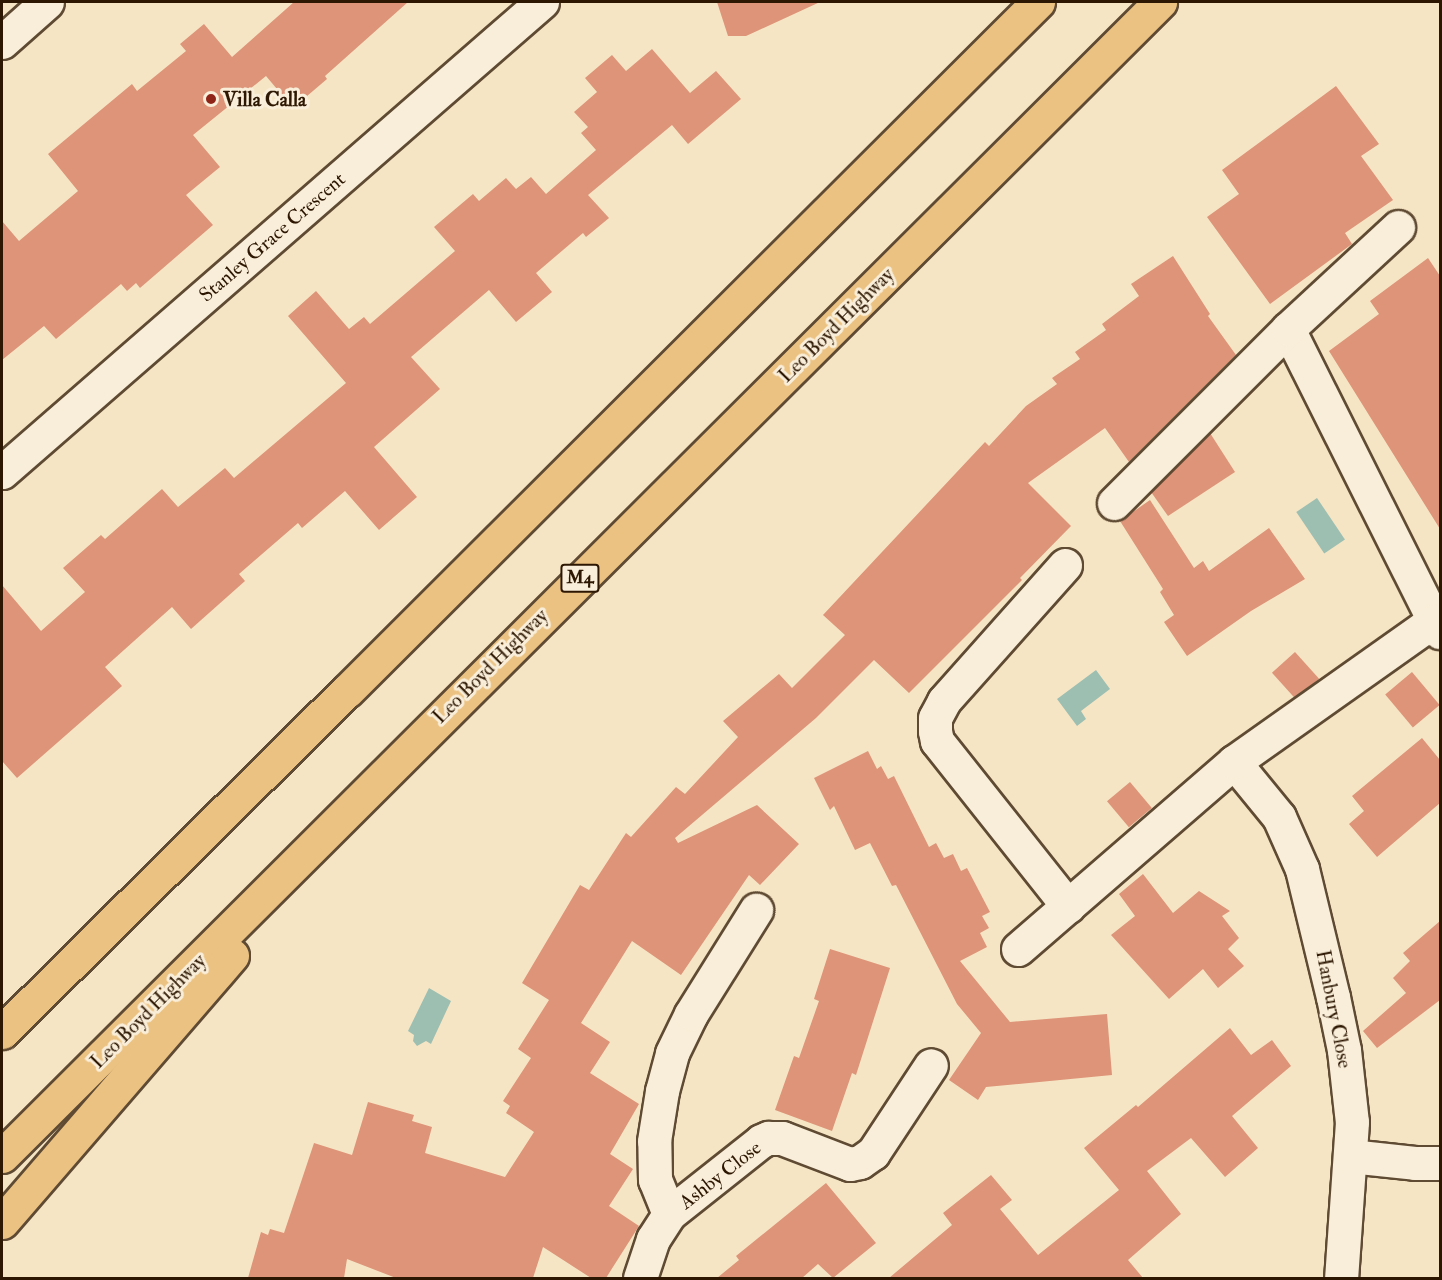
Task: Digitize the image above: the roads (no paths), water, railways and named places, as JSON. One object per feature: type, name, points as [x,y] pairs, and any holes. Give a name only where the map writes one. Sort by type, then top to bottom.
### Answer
[{"type":"highway","points":[[2,1029],[347,691],[1038,2]]},
{"type":"highway","name":"Leo Boyd Highway","points":[[2,1156],[317,843],[429,727],[1160,2]]},
{"type":"highway","points":[[2,1222],[429,727]]},
{"type":"street","points":[[2,42],[47,2]]},
{"type":"street","name":"Stanley Grace Crescent","points":[[2,472],[542,2]]},
{"type":"street","points":[[1113,502],[1288,329],[1398,227]]},
{"type":"street","points":[[1018,949],[1234,762],[1437,626],[1288,329]]},
{"type":"street","points":[[1065,566],[944,701],[935,718],[934,731],[937,741],[1068,906]]},
{"type":"street","name":"Hanbury Close","points":[[1234,762],[1279,817],[1302,868],[1313,907],[1344,1050],[1352,1122],[1341,1278]]},
{"type":"street","points":[[669,1214],[655,1180],[654,1141],[662,1091],[672,1053],[691,1014],[756,910]]},
{"type":"street","name":"Ashby Close","points":[[640,1278],[653,1239],[669,1214],[768,1138],[782,1138],[850,1164],[860,1162],[873,1153],[931,1065]]},
{"type":"street","points":[[1350,1156],[1415,1163],[1440,1163]]},
{"type":"place","name":"Villa Calla","points":[[211,99]]}]
